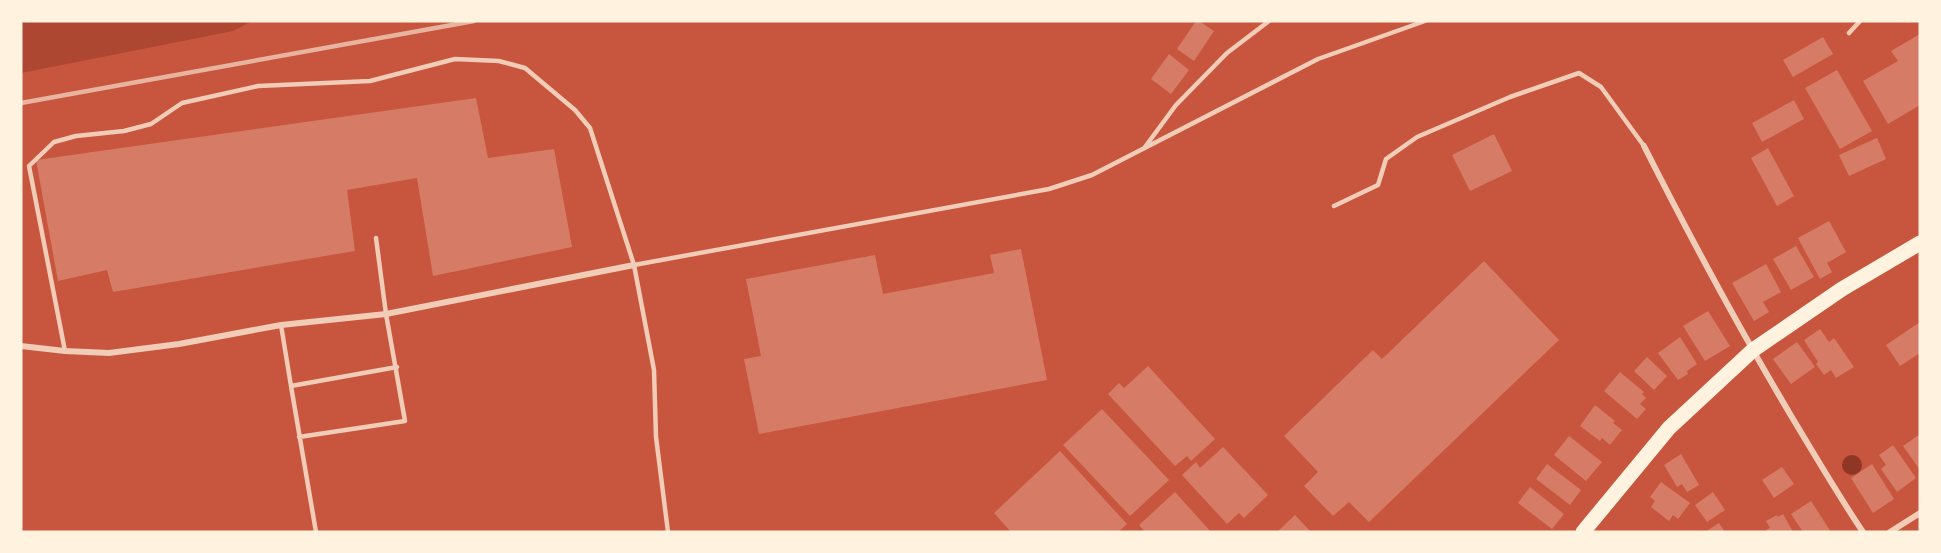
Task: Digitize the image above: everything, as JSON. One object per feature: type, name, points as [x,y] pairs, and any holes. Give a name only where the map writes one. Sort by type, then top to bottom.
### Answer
[{"type":"main road","points":[[1583,532],[1669,428],[1753,350],[1842,289],[1920,243]]},
{"type":"street","points":[[1644,146],[1692,242],[1753,350],[1845,506],[1863,532]]},
{"type":"street","points":[[21,346],[109,353],[179,345],[281,325],[387,314],[634,265]]},
{"type":"street","points":[[1890,532],[1920,513]]},
{"type":"lane","points":[[1145,147],[1176,105],[1227,53],[1269,21]]},
{"type":"lane","points":[[634,265],[1049,189],[1092,175],[1318,59],[1410,23],[1425,21]]},
{"type":"lane","points":[[1849,33],[1860,21]]},
{"type":"lane","points":[[64,351],[29,166],[54,142],[76,136],[124,131],[151,124],[182,103],[258,86],[370,81],[455,59],[499,61],[525,68],[575,110],[590,128],[634,265],[654,370],[656,437],[668,532]]},
{"type":"lane","points":[[1334,206],[1378,184],[1386,159],[1417,137],[1510,97],[1580,73],[1600,87],[1644,146]]},
{"type":"lane","points":[[299,437],[405,421],[376,238]]},
{"type":"lane","points":[[281,325],[316,532]]},
{"type":"lane","points":[[291,386],[397,367]]},
{"type":"shaded area","points":[[21,21],[252,21],[233,31],[21,73]]},
{"type":"shaded area","points":[[1848,455],[1856,455],[1862,461],[1862,469],[1856,475],[1848,475],[1842,469],[1842,461]]},
{"type":"building","points":[[1196,21],[1214,31],[1194,61],[1177,49]]},
{"type":"building","points":[[1920,34],[1920,105],[1888,124],[1863,81],[1898,61],[1891,51]]},
{"type":"building","points":[[1823,37],[1833,54],[1793,77],[1783,60]]},
{"type":"building","points":[[1169,54],[1189,70],[1171,94],[1151,79]]},
{"type":"building","points":[[1837,70],[1872,131],[1840,149],[1805,88]]},
{"type":"building","points":[[476,98],[488,158],[554,149],[572,247],[433,276],[417,178],[347,190],[355,251],[113,292],[107,270],[58,281],[36,160]]},
{"type":"building","points":[[1794,100],[1804,119],[1762,142],[1752,123]]},
{"type":"building","points":[[1494,134],[1512,171],[1470,191],[1452,155]]},
{"type":"building","points":[[1877,138],[1886,159],[1849,176],[1839,155]]},
{"type":"building","points":[[1768,148],[1794,196],[1777,206],[1751,158]]},
{"type":"building","points":[[1829,221],[1846,252],[1827,263],[1832,272],[1820,279],[1798,238]]},
{"type":"building","points":[[1796,246],[1814,277],[1791,290],[1773,259]]},
{"type":"building","points":[[1021,249],[1047,380],[759,434],[744,359],[761,356],[746,279],[875,255],[883,294],[994,273],[990,255]]},
{"type":"building","points":[[1484,261],[1559,340],[1369,522],[1349,502],[1333,516],[1304,486],[1318,472],[1284,436],[1373,350],[1382,359]]},
{"type":"building","points":[[1766,264],[1781,292],[1763,302],[1769,312],[1754,321],[1732,283]]},
{"type":"building","points":[[1708,311],[1730,346],[1705,361],[1683,326]]},
{"type":"building","points":[[1920,322],[1920,353],[1900,366],[1886,345]]},
{"type":"building","points":[[1820,329],[1829,342],[1834,338],[1854,367],[1836,378],[1831,370],[1824,375],[1804,340]]},
{"type":"building","points":[[1680,337],[1697,364],[1687,371],[1688,374],[1678,380],[1658,353]]},
{"type":"building","points":[[1797,342],[1815,367],[1791,384],[1773,359]]},
{"type":"building","points":[[1647,357],[1667,376],[1654,390],[1634,371]]},
{"type":"building","points":[[1148,366],[1215,439],[1191,461],[1187,456],[1175,466],[1108,394],[1119,383],[1124,388]]},
{"type":"building","points":[[1620,372],[1644,392],[1642,394],[1646,398],[1640,404],[1646,409],[1637,419],[1604,391]]},
{"type":"building","points":[[1595,405],[1615,421],[1613,423],[1622,430],[1610,445],[1602,438],[1600,441],[1580,426]]},
{"type":"building","points":[[1102,409],[1169,480],[1130,516],[1063,445]]},
{"type":"building","points":[[1920,434],[1920,470],[1903,446]]},
{"type":"building","points":[[1569,436],[1602,462],[1586,481],[1554,455]]},
{"type":"building","points":[[1893,445],[1916,478],[1897,492],[1881,469],[1886,465],[1879,455]]},
{"type":"building","points":[[1223,447],[1268,495],[1244,518],[1239,513],[1227,524],[1182,475],[1196,462],[1200,468]]},
{"type":"building","points":[[1060,451],[1127,524],[1118,532],[1011,532],[994,513]]},
{"type":"building","points":[[1681,454],[1699,485],[1687,492],[1682,484],[1677,487],[1664,465]]},
{"type":"building","points":[[1547,464],[1581,490],[1570,505],[1536,479]]},
{"type":"building","points":[[1872,464],[1894,499],[1873,513],[1851,478]]},
{"type":"building","points":[[1782,467],[1794,484],[1774,498],[1762,480]]},
{"type":"building","points":[[1661,482],[1690,503],[1678,519],[1673,515],[1669,521],[1651,507],[1655,501],[1650,497]]},
{"type":"building","points":[[1530,487],[1564,514],[1552,529],[1518,503]]},
{"type":"building","points":[[1175,492],[1211,532],[1145,532],[1139,525]]},
{"type":"building","points":[[1713,492],[1725,510],[1707,522],[1695,505]]},
{"type":"building","points":[[1811,501],[1831,532],[1803,532],[1791,514]]},
{"type":"building","points":[[1783,514],[1793,532],[1767,532],[1766,530],[1770,528],[1766,521]]},
{"type":"building","points":[[1295,515],[1311,532],[1277,532]]},
{"type":"building","points":[[1719,523],[1725,532],[1705,532]]},
{"type":"railway","points":[[21,103],[474,21]]}]
